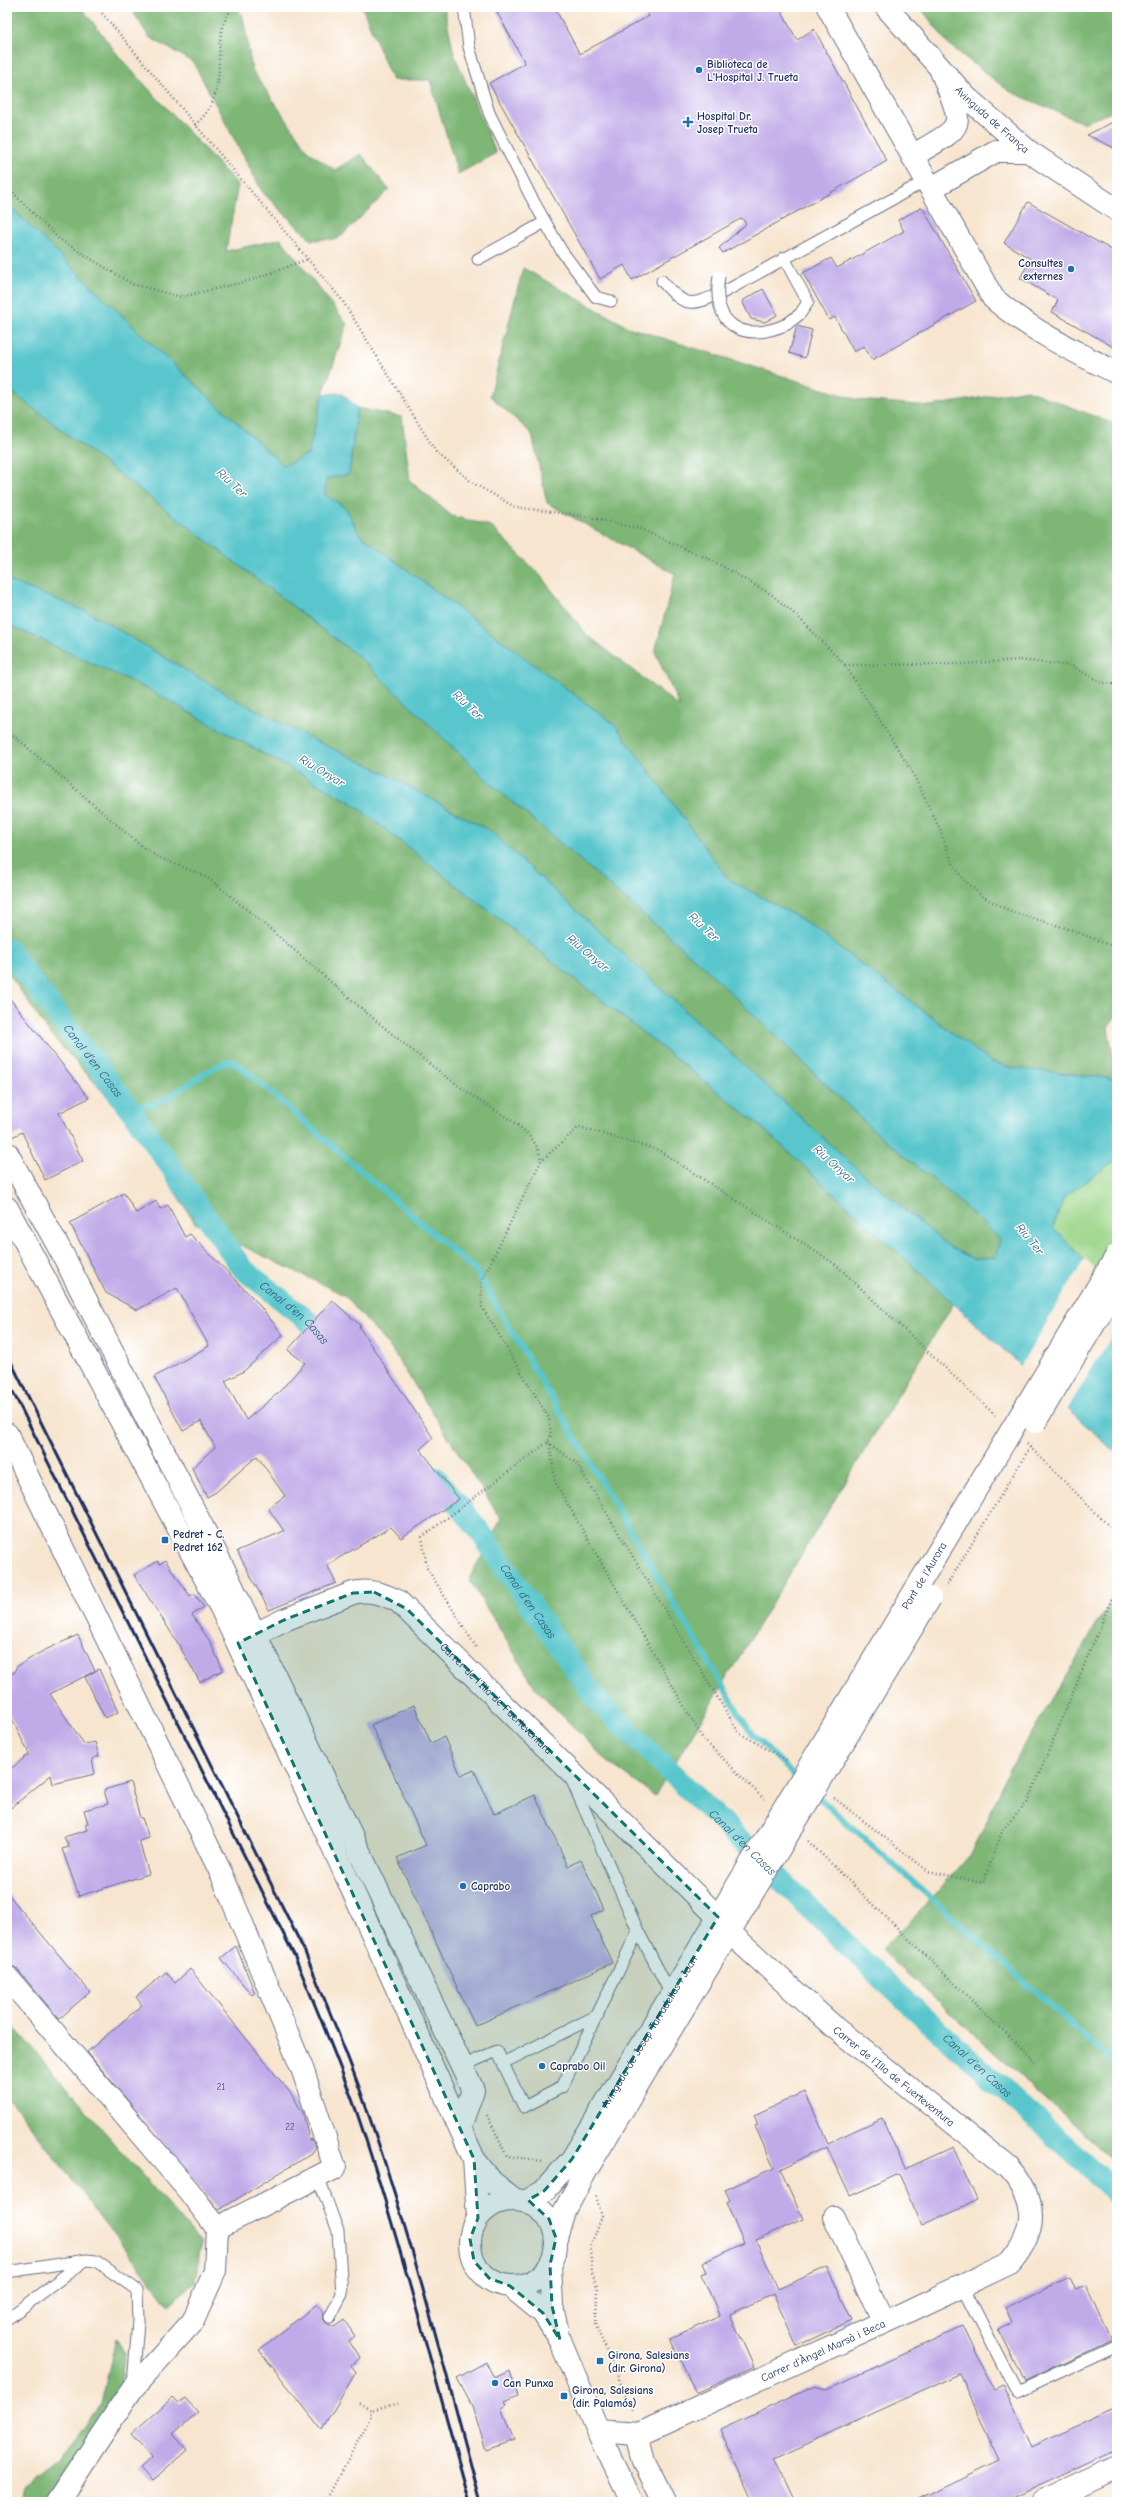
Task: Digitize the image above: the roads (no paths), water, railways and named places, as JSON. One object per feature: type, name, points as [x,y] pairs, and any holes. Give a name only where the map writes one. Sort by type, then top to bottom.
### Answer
[{"type":"street","points":[[828,7],[993,298],[1008,312],[1117,373]]},
{"type":"street","name":"Avinguda de França","points":[[886,7],[965,96],[1028,151],[1117,210]]},
{"type":"street","points":[[912,156],[951,133],[957,124],[959,114],[941,70]]},
{"type":"street","points":[[929,184],[996,151],[1028,151]]},
{"type":"street","points":[[7,1152],[63,1255],[247,1638],[462,2066],[473,2090],[460,2127]]},
{"type":"street","points":[[7,1208],[222,1608],[247,1638],[333,1847],[474,2159],[492,2182],[521,2201],[535,2206],[550,2219],[556,2238]]},
{"type":"street","name":"Pont de l'Aurora","points":[[737,1902],[1117,1255]]},
{"type":"street","name":"Pont de l'Aurora","points":[[737,1902],[1117,1286]]},
{"type":"street","points":[[7,1434],[222,1875],[303,2071],[336,2168],[217,2228]]},
{"type":"street","name":"Carrer de l'Illa de Fuerteventura","points":[[247,1638],[342,1596],[364,1590],[398,1601],[565,1765],[723,1925],[834,2027],[1008,2167],[1021,2181],[1030,2200],[1032,2216],[1029,2233]]},
{"type":"street","name":"Avinguda de Josep Tarradellas i Joan","points":[[574,2172],[737,1902]]},
{"type":"street","name":"Avinguda de Josep Tarradellas i Joan","points":[[574,2172],[671,1994],[723,1925]]},
{"type":"street","points":[[7,1977],[189,2191],[217,2228],[215,2271],[193,2321],[132,2389],[58,2502]]},
{"type":"street","points":[[474,2159],[478,2218],[470,2239],[474,2261],[489,2278],[510,2286],[543,2313],[560,2340]]},
{"type":"street","points":[[478,2218],[496,2203],[521,2201],[544,2191],[574,2172]]},
{"type":"street","points":[[510,2286],[533,2281],[543,2274],[550,2265],[555,2252],[556,2238],[574,2172]]},
{"type":"street","points":[[834,2217],[884,2323]]},
{"type":"street","name":"Carrer d'Àngel Marsà i Beca","points":[[598,2431],[637,2434],[884,2323],[1010,2263],[1022,2248],[1029,2233]]},
{"type":"street","points":[[550,2265],[552,2306],[560,2340],[598,2431],[632,2502]]},
{"type":"street","points":[[637,2434],[644,2461],[664,2502]]},
{"type":"street","points":[[1043,2502],[1117,2467]]},
{"type":"lane","points":[[464,7],[469,47],[489,113],[561,250],[596,297],[611,301]]},
{"type":"lane","points":[[662,281],[678,300],[698,303],[724,292],[784,258],[929,184]]},
{"type":"lane","points":[[478,259],[545,222]]},
{"type":"lane","points":[[719,276],[716,290],[718,306],[736,328],[751,332],[769,332],[787,324],[800,314],[808,302],[784,258]]},
{"type":"lane","points":[[565,1765],[638,1931],[671,1994]]},
{"type":"lane","points":[[462,2066],[496,2051],[524,2107],[562,2086],[638,1931]]},
{"type":"lane","points":[[503,2064],[598,2015]]},
{"type":"lane","points":[[318,2177],[338,2232],[342,2294],[330,2317]]},
{"type":"lane","points":[[7,2319],[87,2260]]},
{"type":"lane","points":[[7,2272],[87,2260],[96,2261],[137,2290],[138,2321],[132,2389]]},
{"type":"lane","points":[[963,2286],[1017,2392],[1117,2346]]},
{"type":"water","points":[[7,204],[145,338],[284,466],[308,454],[323,394],[342,393],[357,408],[349,474],[326,479],[325,495],[346,508],[359,534],[615,725],[728,879],[800,918],[991,1062],[1013,1068],[1117,1079],[1117,1159],[1064,1197],[1053,1227],[1117,1296],[1117,1454],[756,1122],[352,803],[148,689],[7,624],[7,580],[88,612],[235,699],[314,740],[375,768],[490,831],[858,1170],[948,1246],[973,1259],[996,1257],[1000,1239],[952,1195],[871,1128],[702,965],[488,781],[359,657],[12,392],[7,386]]},
{"type":"waterway","name":"Canal d'en Casas","points":[[7,949],[127,1105],[243,1269],[308,1321],[330,1347]]},
{"type":"waterway","points":[[127,1105],[151,1105],[162,1101],[211,1070],[232,1061],[252,1076],[476,1271],[749,1730],[797,1778]]},
{"type":"waterway","name":"Canal d'en Casas","points":[[436,1478],[478,1529],[595,1698],[881,1978],[1117,2193]]},
{"type":"waterway","points":[[816,1795],[1117,2065]]},
{"type":"railway","points":[[7,1354],[304,1950],[329,2010],[360,2090],[399,2207],[481,2502]]},
{"type":"railway","points":[[7,1380],[294,1955],[319,2014],[350,2093],[388,2209],[470,2502]]},
{"type":"place","name":"Biblioteca de L'Hospital J. Trueta","points":[[699,70]]},
{"type":"place","name":"Hospital Dr. Josep Trueta","points":[[688,122]]},
{"type":"place","name":"Consultes externes","points":[[1071,269]]},
{"type":"place","name":"Pedret - C. Pedret 162","points":[[165,1540]]},
{"type":"place","name":"Caprabo","points":[[463,1886]]},
{"type":"place","name":"Caprabo Oil","points":[[542,2066]]},
{"type":"place","name":"Girona, Salesians (dir. Girona)","points":[[600,2361]]},
{"type":"place","name":"Can Punxa","points":[[495,2383]]},
{"type":"place","name":"Girona, Salesians (dir. Palamós)","points":[[564,2396]]},
{"type":"water label","name":"Riu Ter","points":[[232,483]]},
{"type":"water label","name":"Riu Ter","points":[[468,705]]},
{"type":"water label","name":"Riu Onyar","points":[[322,771]]},
{"type":"water label","name":"Riu Ter","points":[[704,927]]},
{"type":"water label","name":"Riu Onyar","points":[[588,953]]},
{"type":"water label","name":"Riu Onyar","points":[[834,1164]]},
{"type":"water label","name":"Riu Ter","points":[[1030,1239]]}]
